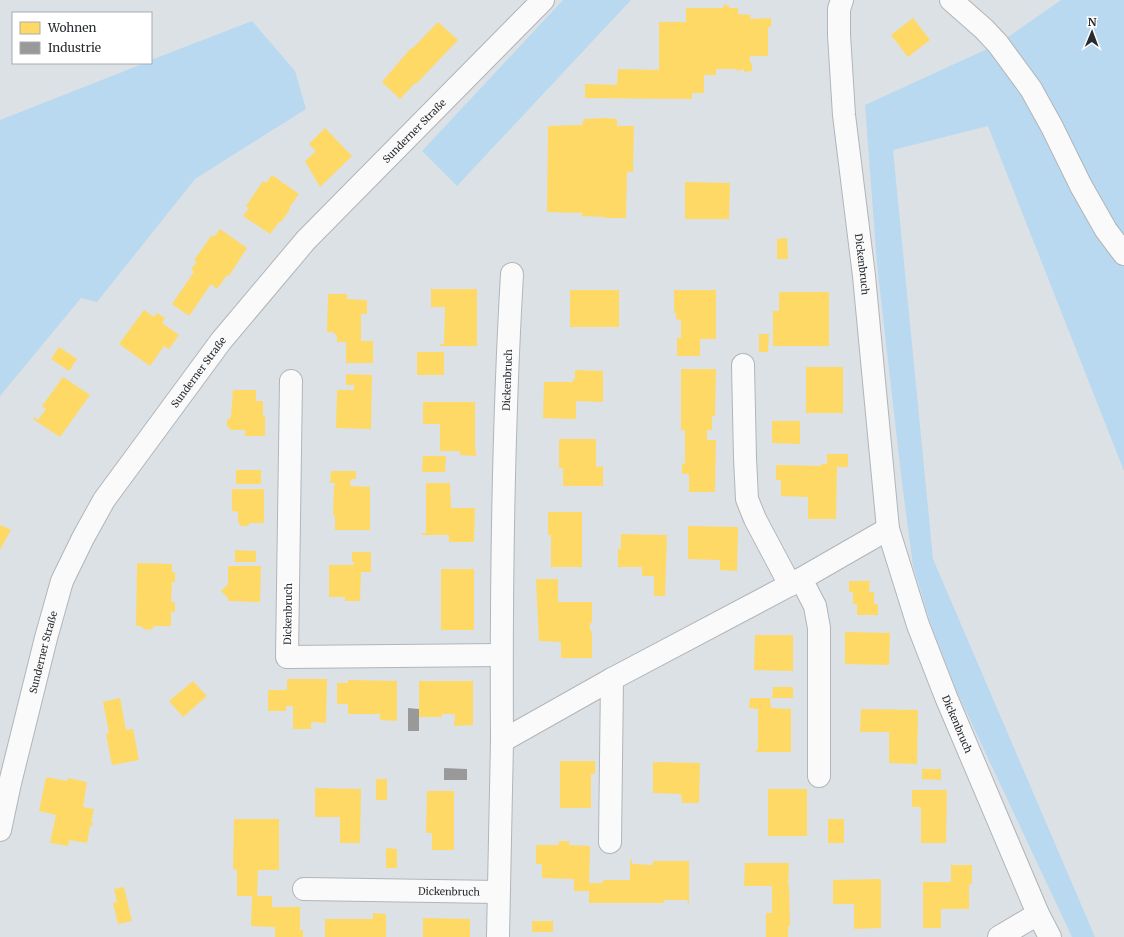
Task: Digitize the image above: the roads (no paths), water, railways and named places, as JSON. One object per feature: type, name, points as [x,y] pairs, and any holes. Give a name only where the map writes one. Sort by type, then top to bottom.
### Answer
[{"type":"street","name":"Sunderner Straße","points":[[0,830],[10,783],[46,638],[62,581],[104,500],[221,341],[306,240],[543,0]]},
{"type":"street","name":"Dickenbruch","points":[[842,0],[839,8],[839,22],[844,107],[864,276],[888,529],[918,625],[1038,914],[1050,937]]},
{"type":"street","points":[[950,0],[984,29],[998,44],[1031,89],[1052,127],[1081,186],[1106,230],[1124,254]]},
{"type":"street","name":"Dickenbruch","points":[[498,937],[502,741],[501,655],[504,474],[512,274]]},
{"type":"street","points":[[743,365],[747,499],[755,519],[795,582],[815,606],[819,628],[819,776]]},
{"type":"street","name":"Dickenbruch","points":[[291,381],[287,657],[501,655]]},
{"type":"street","points":[[502,741],[612,679],[795,582],[888,529]]},
{"type":"street","points":[[610,842],[612,679]]},
{"type":"street","name":"Dickenbruch","points":[[304,889],[498,892]]},
{"type":"street","points":[[999,937],[1038,914]]}]
